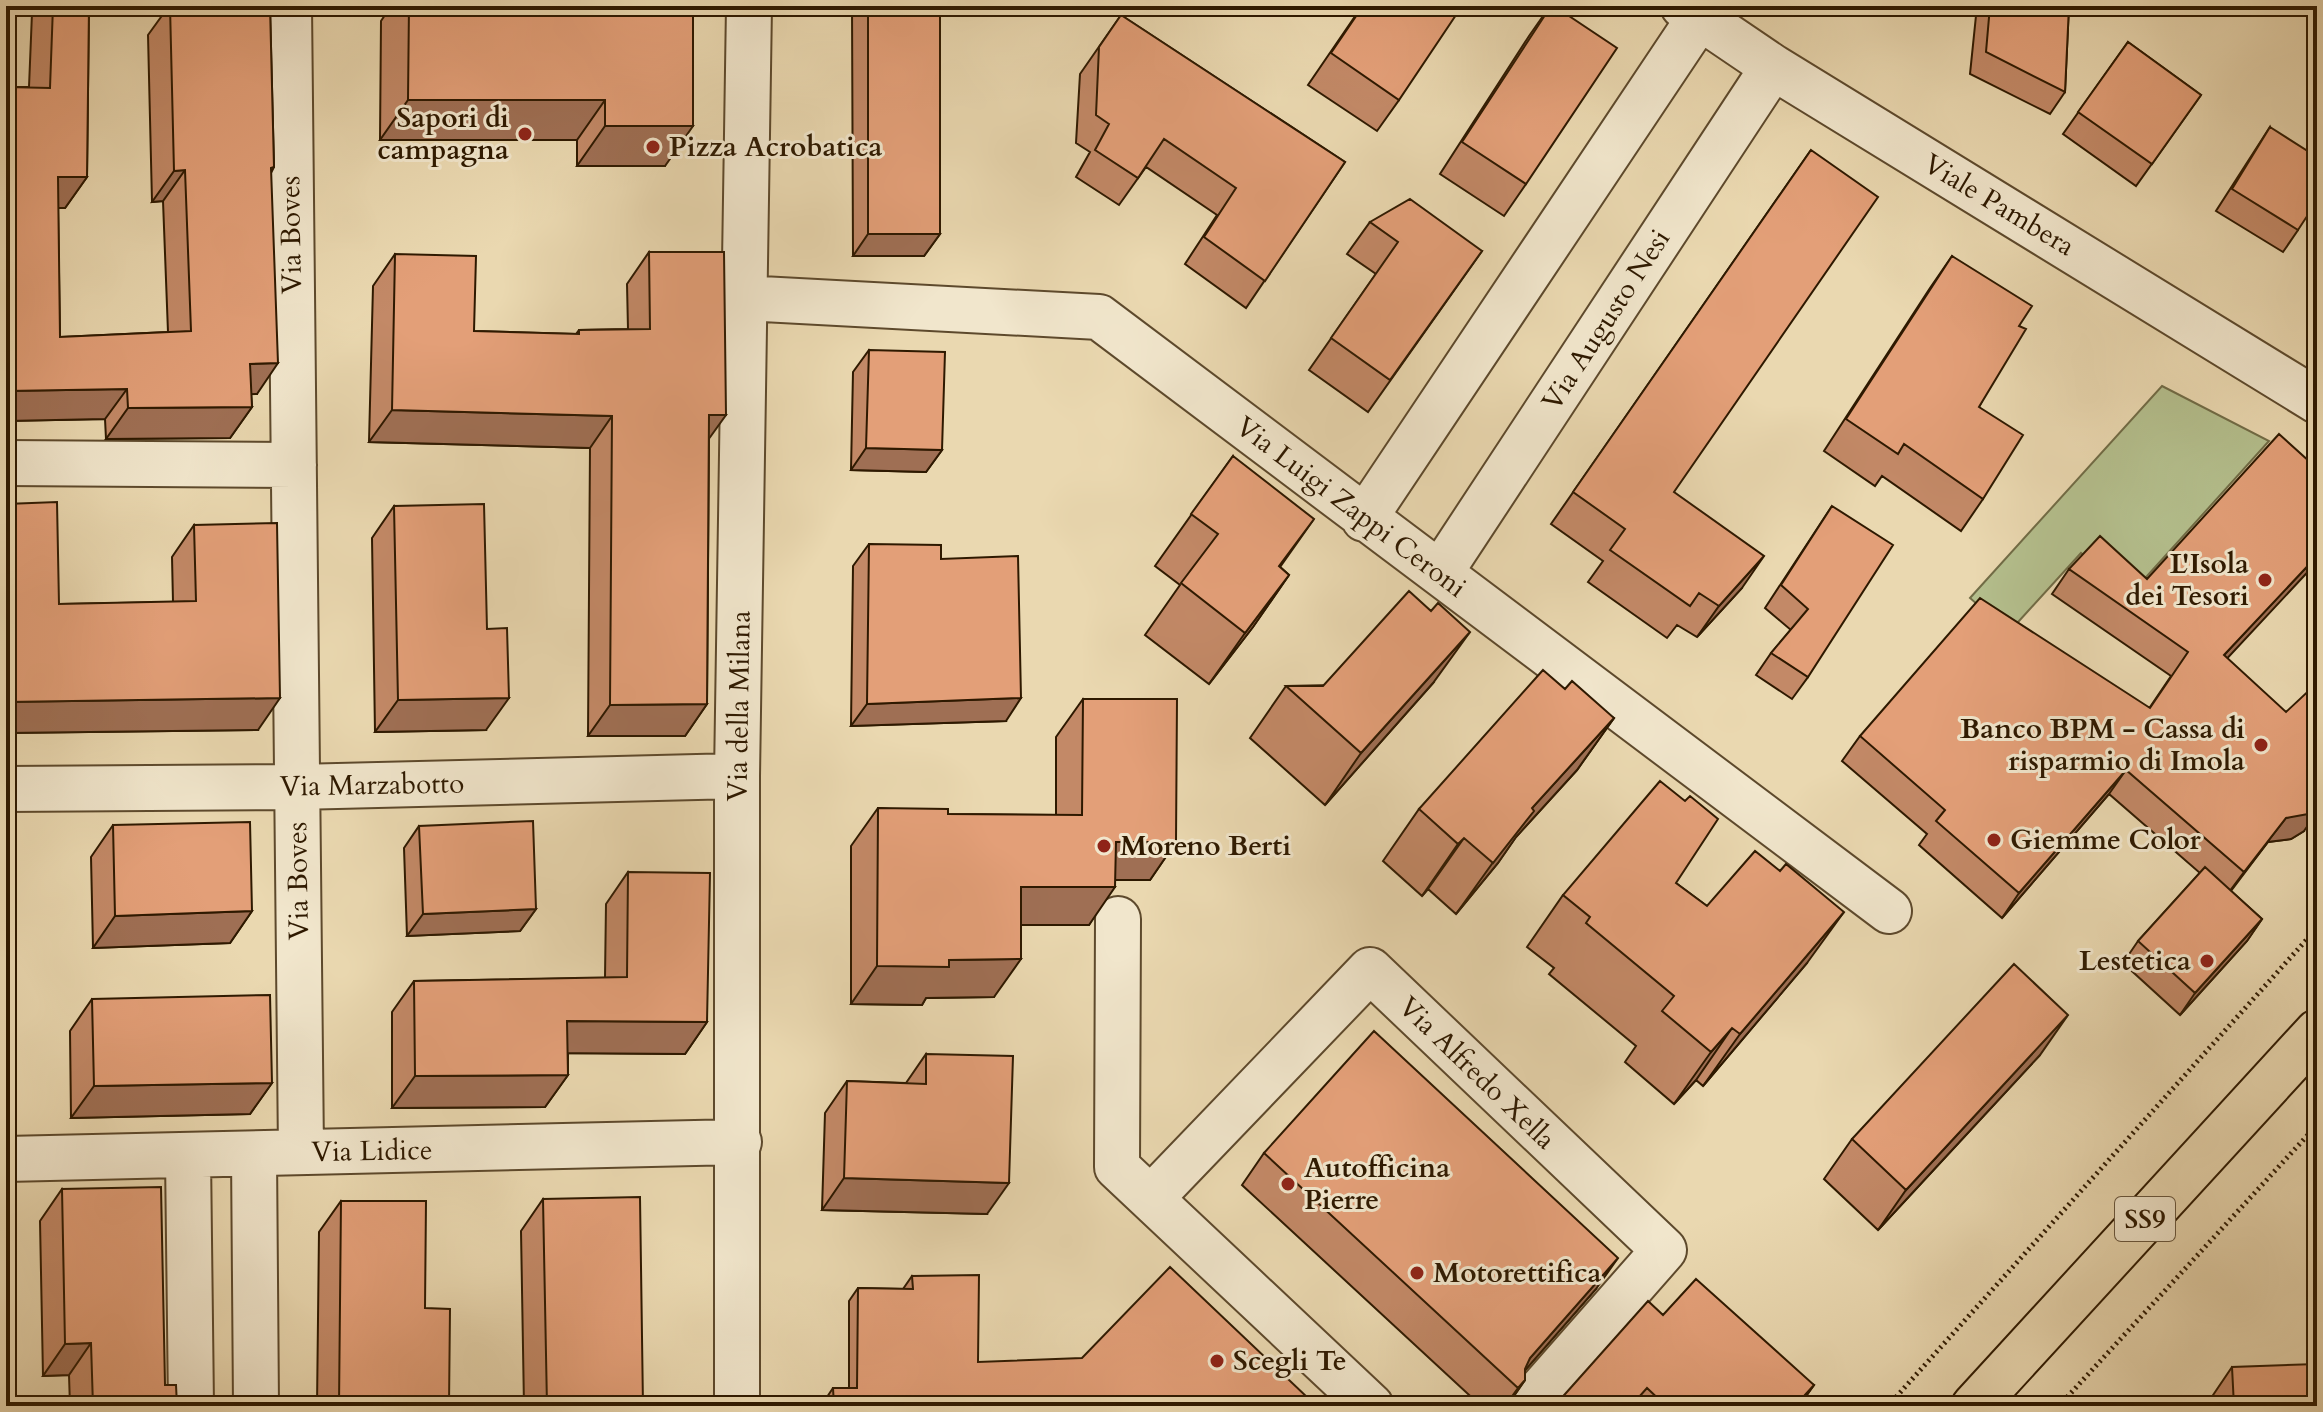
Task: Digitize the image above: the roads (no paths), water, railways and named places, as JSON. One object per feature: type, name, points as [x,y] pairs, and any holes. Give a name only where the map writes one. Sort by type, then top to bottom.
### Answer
[{"type":"main road","name":"SS9","points":[[1974,1406],[2317,1032]]},
{"type":"street","name":"Via Boves","points":[[289,6],[301,1152]]},
{"type":"street","name":"Via della Milana","points":[[737,1406],[737,776],[749,6]]},
{"type":"street","points":[[1364,519],[1691,12]]},
{"type":"street","name":"Viale Pambera","points":[[1691,12],[1773,67],[2317,401]]},
{"type":"street","name":"Via Augusto Nesi","points":[[1440,573],[1773,67]]},
{"type":"street","name":"Via Luigi Zappi Ceroni","points":[[743,298],[1099,317],[1889,911]]},
{"type":"street","points":[[6,463],[294,465]]},
{"type":"street","name":"Via Marzabotto","points":[[6,789],[297,787],[737,776]]},
{"type":"street","points":[[1118,919],[1117,1167],[1371,1406]]},
{"type":"street","name":"Via Alfredo Xella","points":[[1151,1198],[1370,970],[1664,1250],[1527,1406]]},
{"type":"street","name":"Via Lidice","points":[[6,1159],[739,1142]]},
{"type":"street","points":[[254,1154],[256,1406]]},
{"type":"street","points":[[188,1156],[191,1406]]},
{"type":"place","name":"Sapori di campagna","points":[[525,134]]},
{"type":"place","name":"Pizza Acrobatica","points":[[653,147]]},
{"type":"place","name":"L'Isola dei Tesori","points":[[2265,580]]},
{"type":"place","name":"Banco BPM - Cassa di risparmio di Imola","points":[[2261,745]]},
{"type":"place","name":"Giemme Color","points":[[1994,840]]},
{"type":"place","name":"Moreno Berti","points":[[1104,846]]},
{"type":"place","name":"Lestetica","points":[[2207,961]]},
{"type":"place","name":"Autofficina Pierre","points":[[1288,1184]]},
{"type":"place","name":"Motorettifica","points":[[1417,1273]]},
{"type":"place","name":"Scegli Te","points":[[1217,1361]]}]
